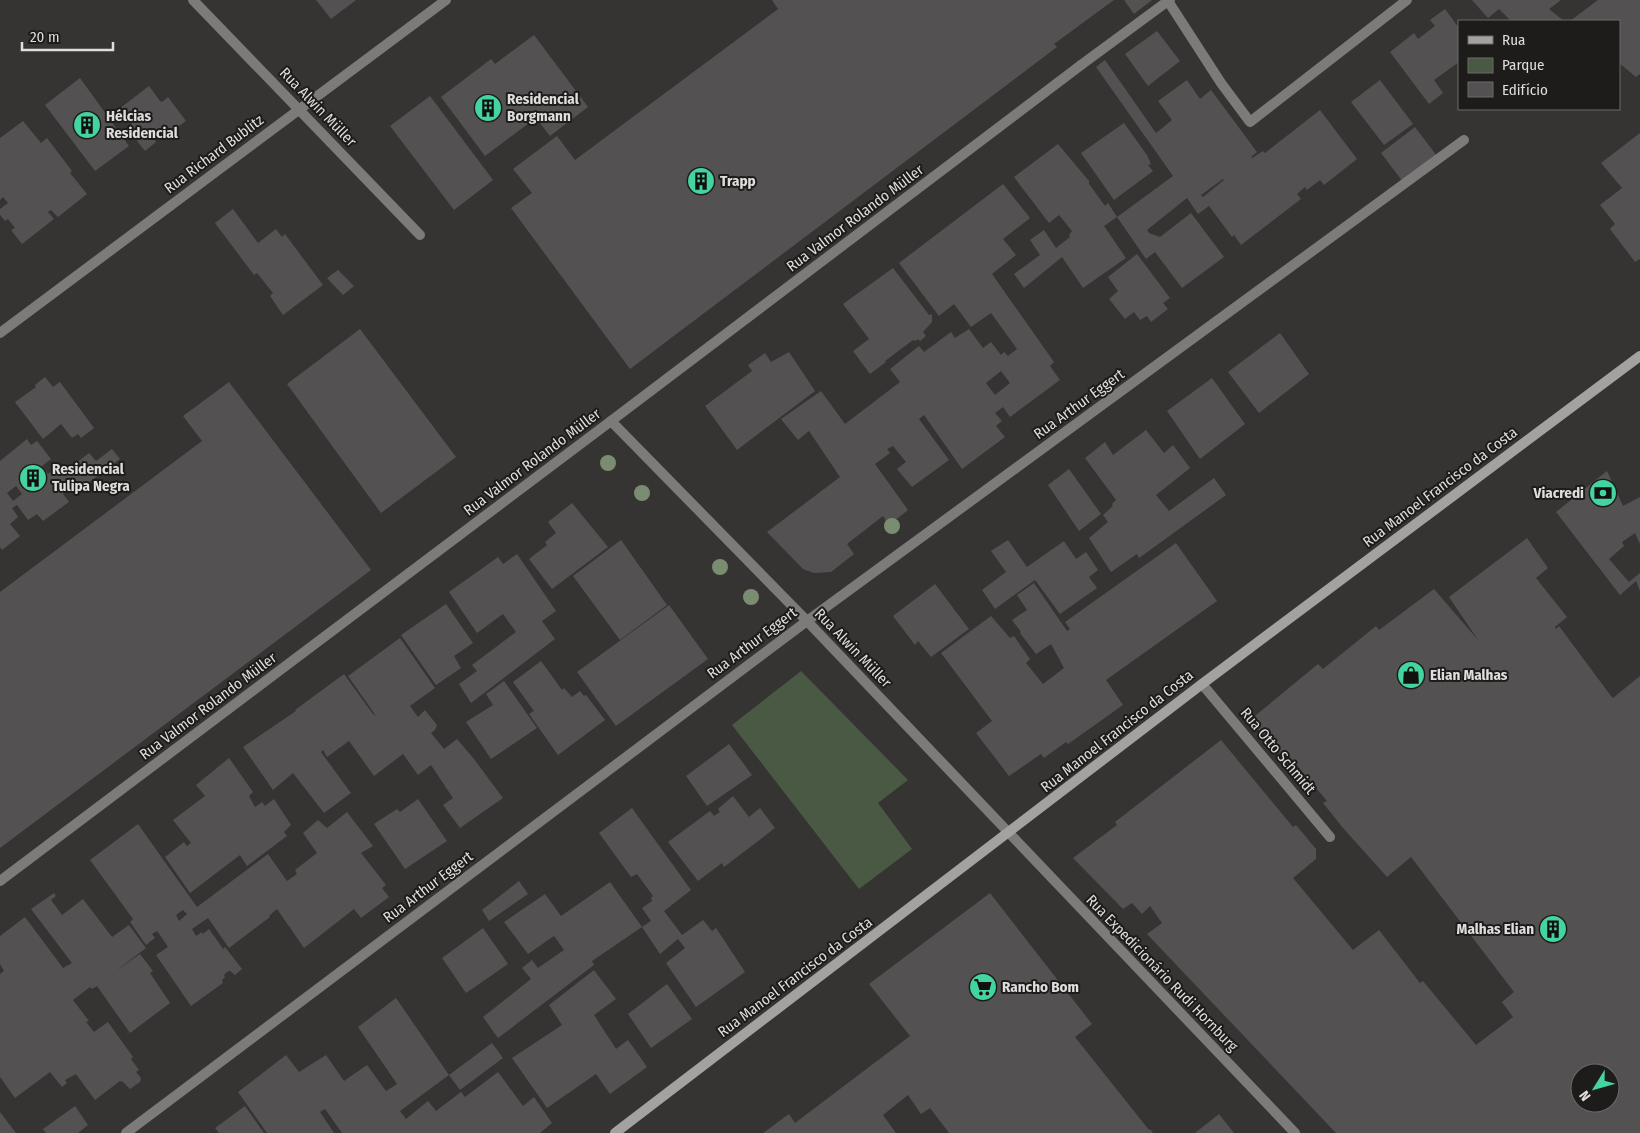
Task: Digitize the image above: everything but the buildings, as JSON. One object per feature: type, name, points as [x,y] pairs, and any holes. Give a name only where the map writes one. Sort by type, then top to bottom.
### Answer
[{"type":"main road","name":"Rua Manoel Francisco da Costa","points":[[615,1133],[1202,684],[1640,356]]},
{"type":"street","name":"Rua Alwin Müller","points":[[193,0],[420,235]]},
{"type":"street","name":"Rua Richard Bublitz","points":[[0,333],[446,0]]},
{"type":"street","points":[[1169,1],[1222,83],[1250,122],[1407,0]]},
{"type":"street","name":"Rua Valmor Rolando Müller","points":[[0,881],[1081,65],[1169,1]]},
{"type":"street","name":"Rua Arthur Eggert","points":[[126,1133],[806,621],[1403,187],[1464,140]]},
{"type":"street","name":"Rua Alwin Müller","points":[[611,421],[806,621],[1008,834]]},
{"type":"street","name":"Rua Otto Schmidt","points":[[1202,684],[1330,837]]},
{"type":"street","name":"Rua Expedicionário Rudi Hornburg","points":[[1008,834],[1295,1133]]},
{"type":"green space","points":[[801,671],[908,780],[878,803],[912,849],[859,889],[732,725]]},
{"type":"place","name":"Residencial Borgmann","points":[[488,108]]},
{"type":"place","name":"Hélcias Residencial","points":[[87,125]]},
{"type":"place","name":"Trapp","points":[[701,181]]},
{"type":"place","name":"Residencial Tulipa Negra","points":[[33,478]]},
{"type":"place","name":"Viacredi","points":[[1603,493]]},
{"type":"place","name":"Elian Malhas","points":[[1411,675]]},
{"type":"place","name":"Malhas Elian","points":[[1553,929]]},
{"type":"place","name":"Rancho Bom","points":[[983,987]]}]
